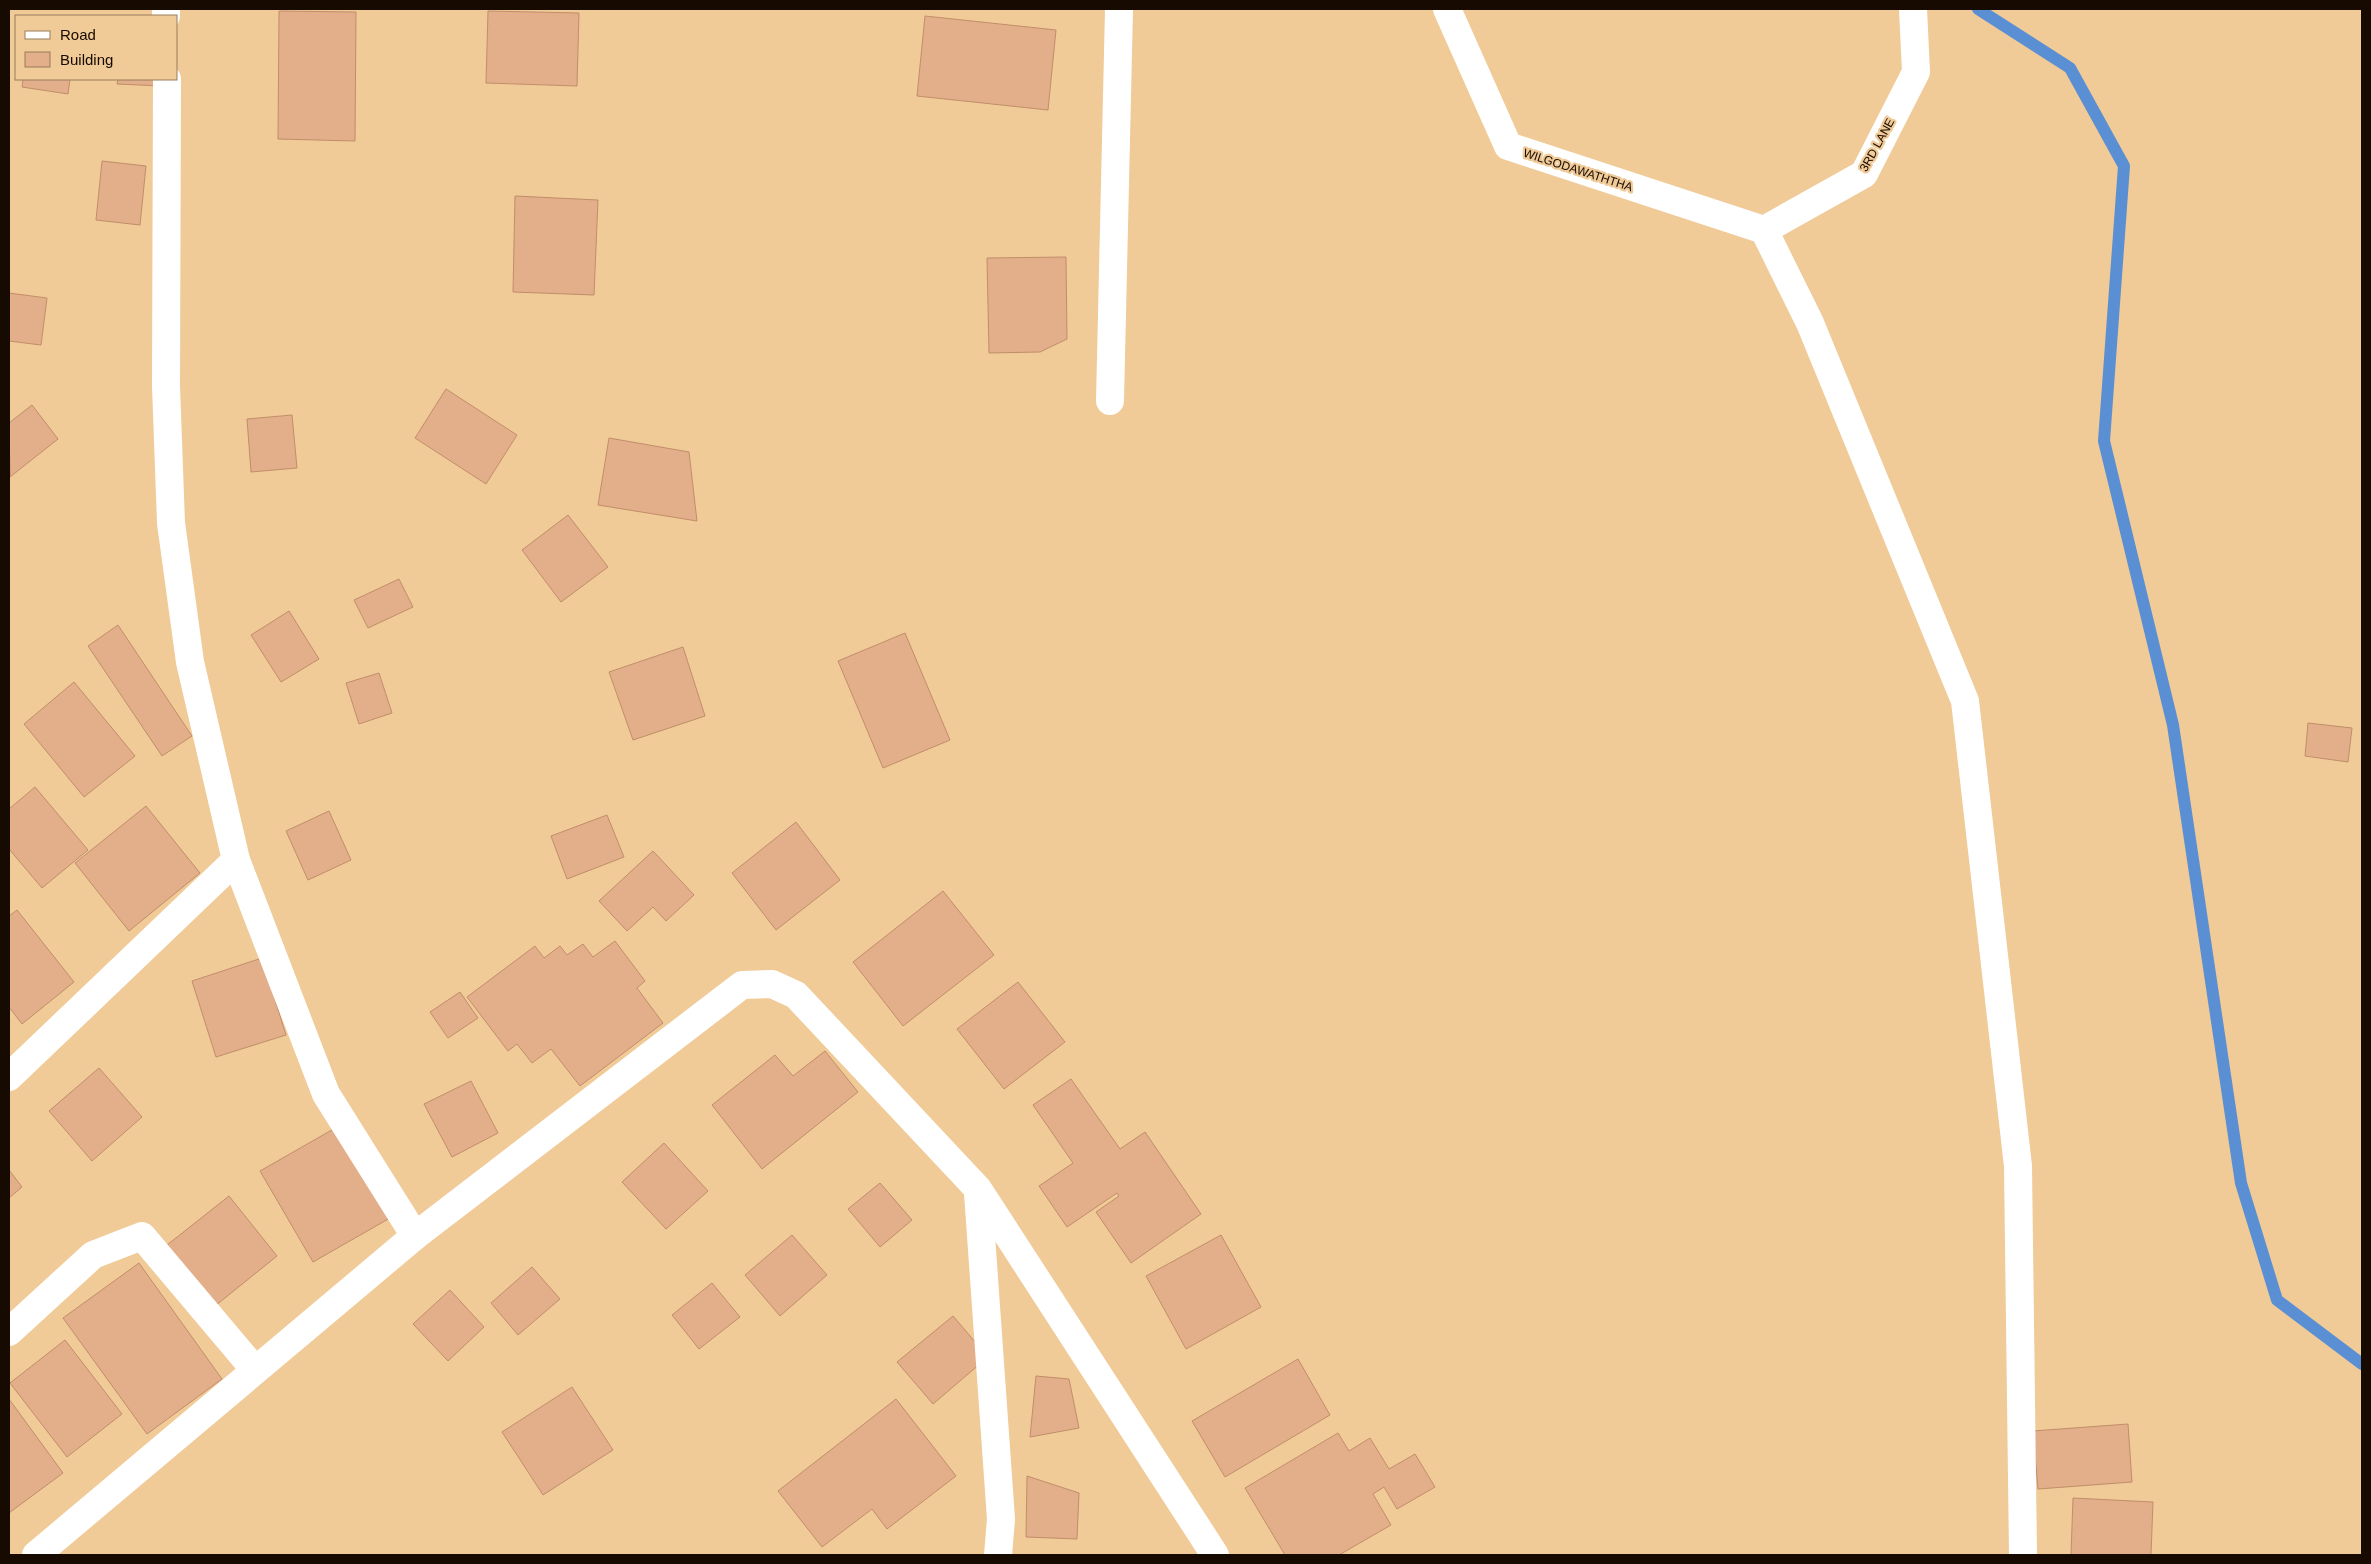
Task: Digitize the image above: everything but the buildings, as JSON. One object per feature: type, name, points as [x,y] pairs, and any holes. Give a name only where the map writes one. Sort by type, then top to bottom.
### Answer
[{"type":"street","points":[[1110,400],[1119,9]]},
{"type":"street","name":"WILGODAWATHTHA","points":[[1446,9],[1508,146],[1764,230]]},
{"type":"street","name":"3RD LANE","points":[[1764,230],[1864,174],[1916,72],[1913,9]]},
{"type":"street","points":[[167,80],[166,386],[171,523],[190,662],[236,860],[326,1094],[415,1236]]},
{"type":"street","points":[[1764,230],[1810,323],[1965,701],[2018,1166],[2023,1555]]},
{"type":"street","points":[[9,1077],[236,860]]},
{"type":"street","points":[[36,1555],[415,1236],[742,985],[772,984],[796,995],[978,1189],[1215,1555]]},
{"type":"street","points":[[978,1189],[1001,1519],[998,1555]]},
{"type":"street","points":[[9,1332],[93,1255],[142,1236],[255,1370]]},
{"type":"waterway","points":[[1978,9],[2070,68],[2124,166],[2104,441],[2173,725],[2241,1183],[2277,1300],[2362,1364]]}]
